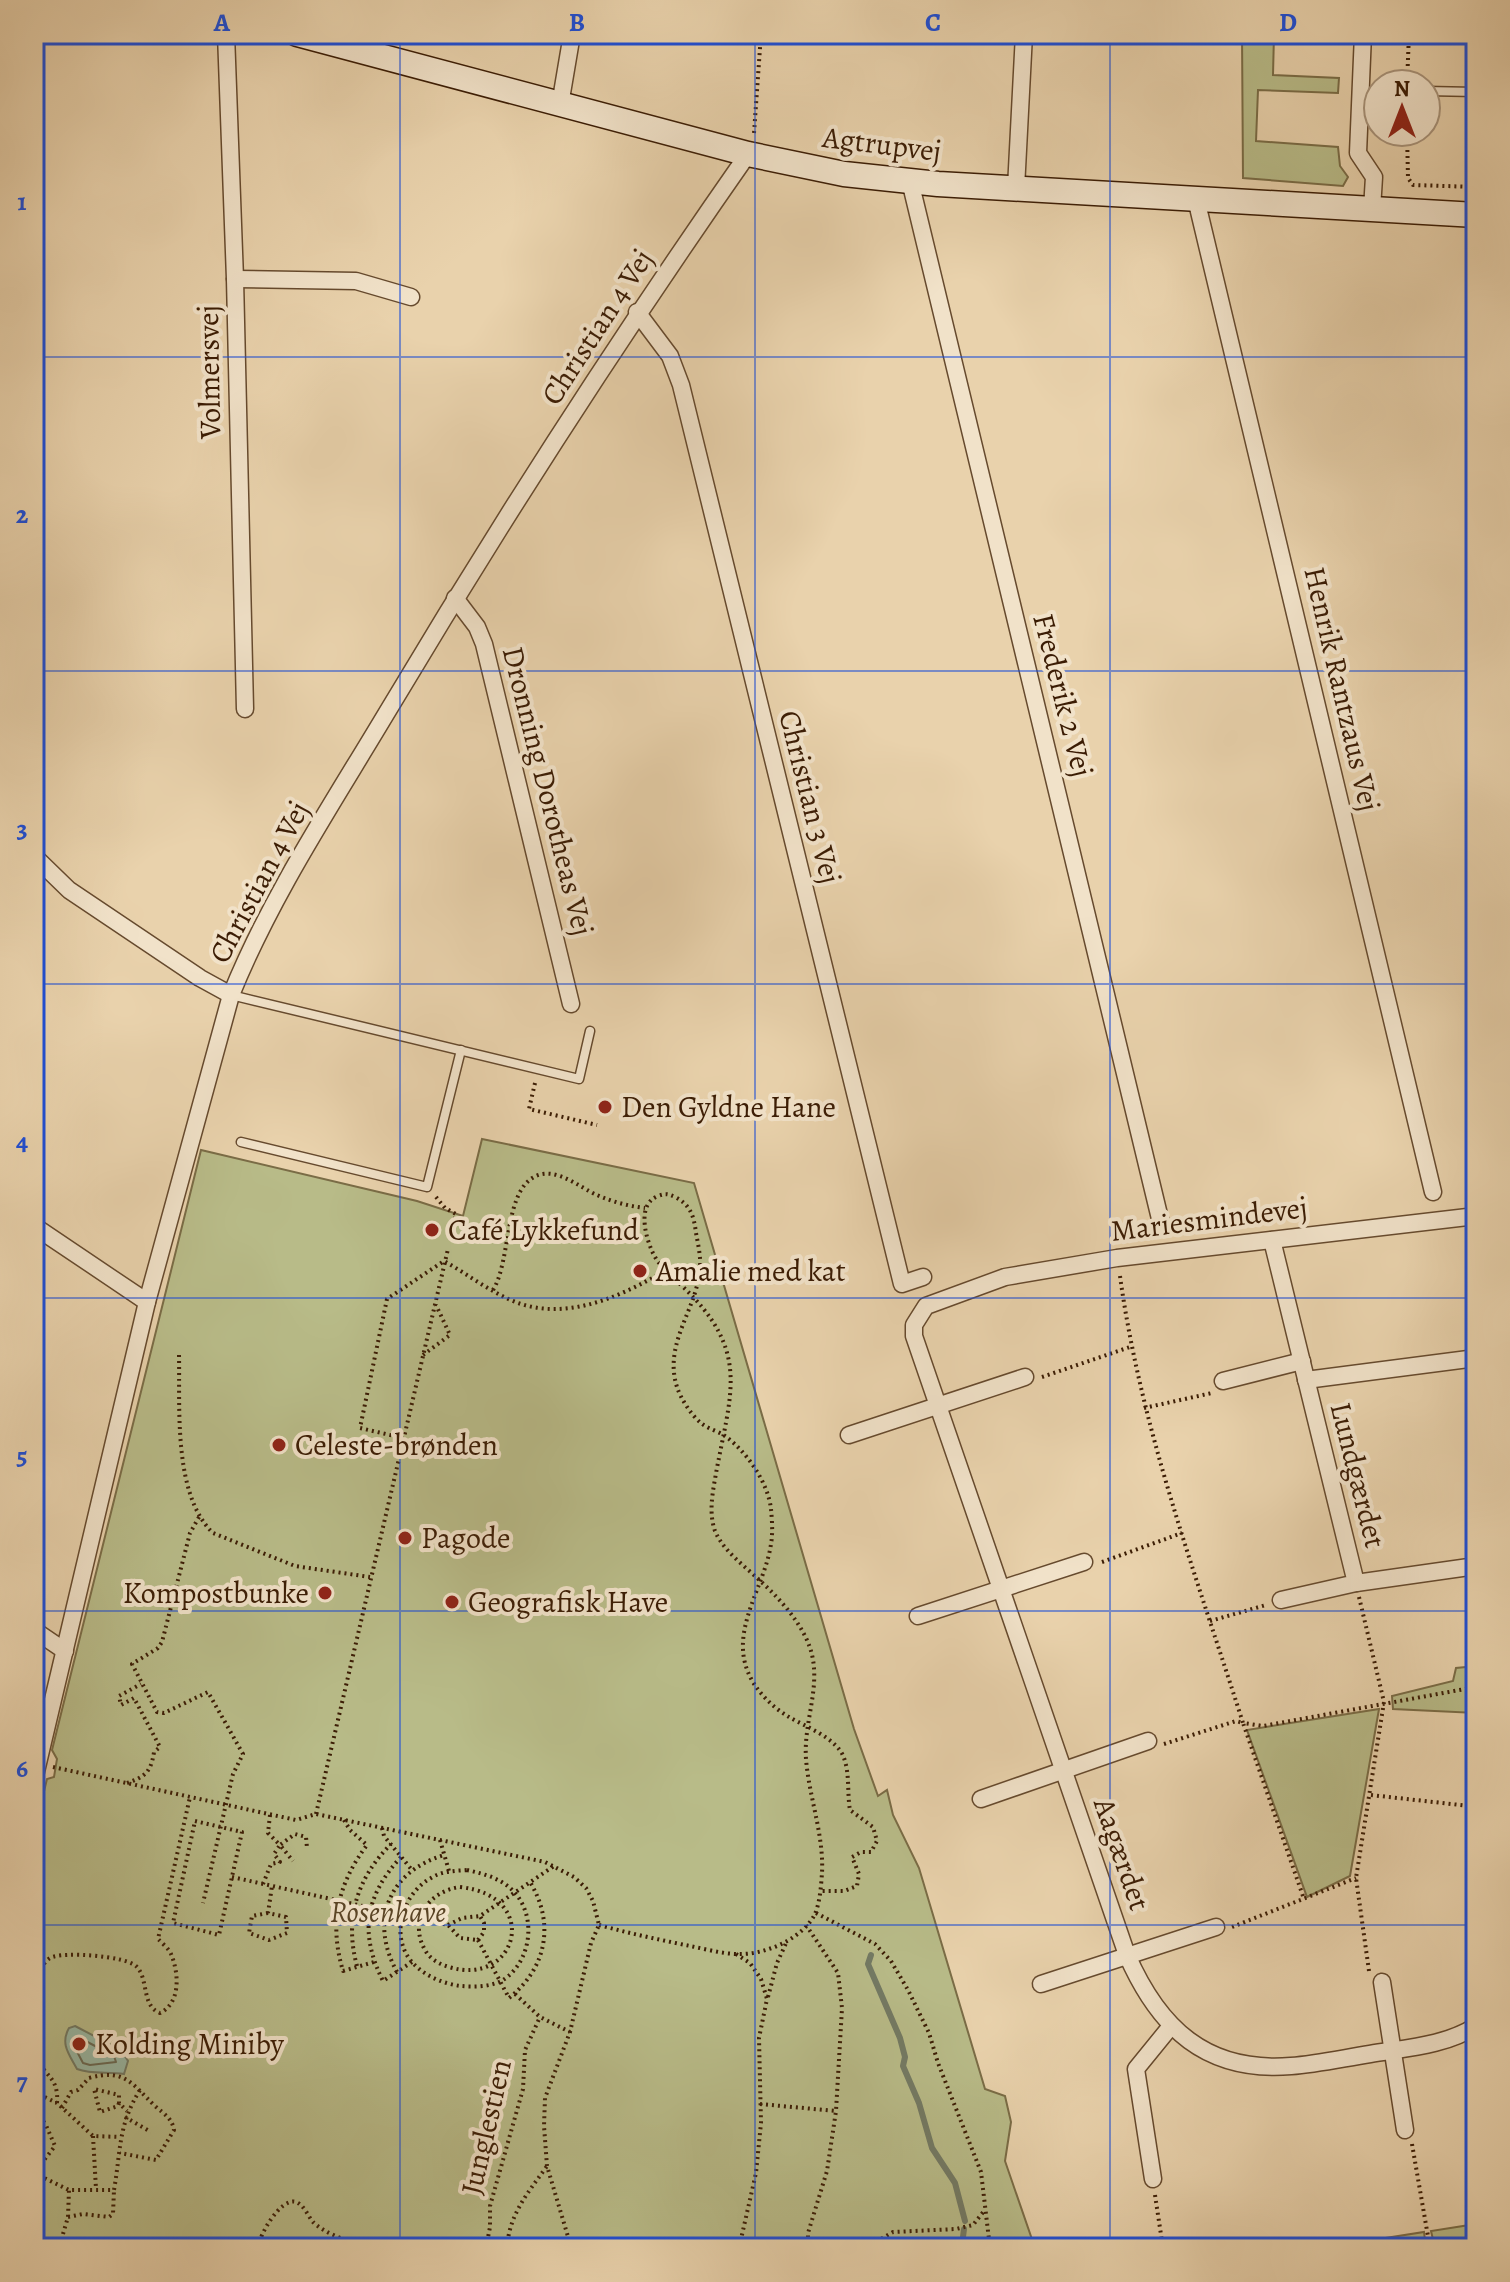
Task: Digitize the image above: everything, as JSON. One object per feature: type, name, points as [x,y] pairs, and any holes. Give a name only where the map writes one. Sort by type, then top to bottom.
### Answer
[{"type":"street","name":"Volmersvej","points":[[226,34],[245,709]]},
{"type":"street","name":"Agtrupvej","points":[[297,34],[748,154],[844,174],[1016,188],[1476,215]]},
{"type":"street","points":[[560,105],[572,34]]},
{"type":"street","points":[[1016,188],[1024,34]]},
{"type":"street","points":[[1363,34],[1358,153],[1374,177],[1372,209]]},
{"type":"street","name":"Christian 4 Vej","points":[[37,1772],[147,1302],[231,995],[250,947],[455,598],[637,312],[748,154]]},
{"type":"street","name":"Frederik 2 Vej","points":[[910,181],[1161,1223]]},
{"type":"street","name":"Henrik Rantzaus Vej","points":[[1196,199],[1433,1192]]},
{"type":"street","points":[[235,279],[356,281],[411,297]]},
{"type":"street","name":"Christian 3 Vej","points":[[637,312],[670,356],[681,385],[902,1284],[923,1277]]},
{"type":"street","name":"Dronning Dorotheas Vej","points":[[455,598],[477,627],[484,644],[571,1004]]},
{"type":"street","points":[[34,856],[69,890],[200,978],[231,995]]},
{"type":"street","name":"Mariesmindevej","points":[[953,1295],[1005,1277],[1117,1258],[1476,1216]]},
{"type":"street","points":[[34,1226],[147,1302]]},
{"type":"street","name":"Lundgærdet","points":[[1272,1240],[1356,1583]]},
{"type":"street","name":"Aagærdet","points":[[953,1295],[926,1306],[914,1325],[914,1336],[1127,1955],[1142,1988],[1171,2026],[1191,2043],[1215,2055],[1265,2067],[1292,2066],[1445,2041],[1476,2026]]},
{"type":"street","name":"Lundgærdet","points":[[1306,1380],[1476,1358]]},
{"type":"street","points":[[1223,1381],[1302,1361]]},
{"type":"street","points":[[849,1435],[1025,1377]]},
{"type":"street","points":[[918,1616],[1084,1562]]},
{"type":"street","name":"Lundgærdet","points":[[1281,1600],[1356,1583],[1476,1566]]},
{"type":"street","points":[[34,1630],[65,1651]]},
{"type":"street","name":"Aagærdet","points":[[981,1799],[1148,1741]]},
{"type":"street","name":"Aagærdet","points":[[1041,1984],[1216,1927]]},
{"type":"street","points":[[1382,1982],[1405,2130]]},
{"type":"street","points":[[1153,2179],[1136,2069],[1171,2026]]},
{"type":"lane","points":[[1442,91],[1476,92]]},
{"type":"lane","points":[[231,995],[579,1079],[590,1031]]},
{"type":"lane","points":[[241,1142],[427,1187],[461,1050]]},
{"type":"path","points":[[748,154],[754,132],[761,34]]},
{"type":"path","points":[[1408,68],[1409,34]]},
{"type":"path","points":[[1407,148],[1408,178],[1413,185],[1476,187]]},
{"type":"path","points":[[538,1069],[529,1109],[597,1125]]},
{"type":"path","points":[[493,1290],[506,1259],[509,1223],[519,1195],[532,1178],[555,1176],[616,1202],[646,1208]]},
{"type":"path","points":[[427,1187],[445,1208],[456,1214],[453,1225]]},
{"type":"path","points":[[599,1925],[736,1954],[758,1952],[787,1940],[806,1925],[816,1913],[820,1891],[821,1852],[808,1780],[805,1739],[807,1725],[816,1674],[808,1641],[785,1607],[760,1580],[723,1544],[713,1524],[711,1502],[724,1435],[731,1380],[728,1351],[709,1318],[694,1299],[665,1271],[652,1252],[646,1231],[646,1208],[655,1197],[669,1194],[684,1203],[693,1214],[701,1266],[694,1299],[680,1330],[672,1364],[678,1390],[702,1424],[724,1435],[740,1450],[758,1475],[772,1513],[771,1546],[760,1580],[748,1614],[743,1648],[749,1675],[762,1695],[786,1716],[807,1725],[837,1747],[844,1756],[850,1810],[873,1827],[877,1841],[871,1852],[861,1852],[852,1857],[859,1874],[857,1886],[844,1891],[820,1891]]},
{"type":"path","points":[[316,1814],[448,1249]]},
{"type":"path","points":[[1117,1258],[1130,1347],[1144,1408],[1243,1723],[1304,1899]]},
{"type":"path","points":[[444,1261],[493,1290],[529,1306],[556,1308],[583,1305],[631,1290],[665,1271]]},
{"type":"path","points":[[403,1438],[360,1428],[387,1299],[444,1261]]},
{"type":"path","points":[[423,1355],[452,1336],[435,1303]]},
{"type":"path","points":[[1025,1377],[1030,1381],[1130,1347]]},
{"type":"path","points":[[179,1355],[181,1444],[190,1496],[199,1517],[213,1533],[278,1561],[370,1577]]},
{"type":"path","points":[[1144,1408],[1220,1392],[1223,1381]]},
{"type":"path","points":[[199,1517],[190,1533],[162,1642],[158,1648],[132,1664],[157,1712],[164,1713],[208,1692],[243,1754],[233,1774],[203,1903]]},
{"type":"path","points":[[1084,1562],[1091,1566],[1182,1533]]},
{"type":"path","points":[[1356,1583],[1384,1702],[1356,1878],[1370,1978],[1382,1982]]},
{"type":"path","points":[[1210,1621],[1281,1600]]},
{"type":"path","points":[[125,1783],[144,1777],[152,1766],[154,1752],[160,1747],[134,1698],[121,1705],[119,1696],[142,1684]]},
{"type":"path","points":[[1148,1741],[1155,1747],[1236,1721],[1263,1726],[1476,1687]]},
{"type":"path","points":[[37,1772],[125,1783],[296,1820],[316,1814],[554,1866],[574,1877],[586,1888],[593,1901],[599,1925],[591,1943],[570,2032],[545,2098],[544,2126],[547,2166],[569,2248]]},
{"type":"path","points":[[1371,1795],[1469,1806],[1476,1813]]},
{"type":"path","points":[[34,1992],[48,1959],[66,1954],[131,1962],[142,1972],[153,2010],[160,2013],[169,2009],[174,2000],[177,1980],[171,1952],[158,1939],[190,1797]]},
{"type":"path","points":[[270,1815],[268,1833],[293,1861]]},
{"type":"path","points":[[344,1820],[367,1845],[344,1881],[338,1901],[335,1936],[343,1971],[374,1962]]},
{"type":"path","points":[[195,1821],[242,1832],[232,1877],[219,1935],[173,1923],[195,1821]]},
{"type":"path","points":[[382,1828],[384,1836],[412,1870]]},
{"type":"path","points":[[263,1884],[271,1864],[280,1862],[274,1854],[280,1845],[295,1834],[306,1837],[307,1848]]},
{"type":"path","points":[[440,1840],[449,1871]]},
{"type":"path","points":[[357,1967],[351,1936],[354,1904],[368,1872],[391,1844]]},
{"type":"path","points":[[397,1972],[385,1943],[386,1911],[396,1889],[412,1870],[427,1860],[444,1855]]},
{"type":"path","points":[[401,1857],[377,1889],[370,1908],[369,1944],[383,1981],[412,1962]]},
{"type":"path","points":[[448,1925],[462,1918],[480,1916],[554,1866]]},
{"type":"path","points":[[467,1870],[501,1881],[515,1892],[528,1918],[526,1947],[512,1972],[501,1981],[485,1986],[453,1985],[424,1972],[412,1962],[402,1940],[402,1915],[408,1899],[419,1886],[449,1871],[467,1870]]},
{"type":"path","points":[[232,1877],[448,1925],[460,1938],[478,1940]]},
{"type":"path","points":[[1216,1927],[1220,1931],[1356,1878]]},
{"type":"path","points":[[478,1940],[509,1998],[535,1970],[545,1941],[543,1910],[530,1882]]},
{"type":"path","points":[[268,1913],[272,1886]]},
{"type":"path","points":[[475,1888],[502,1902],[508,1912],[511,1936],[501,1958],[491,1966],[475,1971],[459,1970],[436,1961],[422,1945],[420,1919],[433,1896],[445,1889],[475,1888]]},
{"type":"path","points":[[268,1913],[286,1917],[287,1933],[269,1940],[249,1933],[252,1916],[268,1913]]},
{"type":"path","points":[[816,1913],[875,1944],[891,1961],[908,1990],[929,2033],[981,2172],[990,2248]]},
{"type":"path","points":[[478,1940],[484,1932],[480,1916]]},
{"type":"path","points":[[806,1925],[838,1973],[841,1989],[836,2111],[827,2171],[808,2233],[808,2248]]},
{"type":"path","points":[[739,2248],[756,2173],[761,2123],[759,2038],[777,1963],[787,1940]]},
{"type":"path","points":[[736,1954],[750,1963],[761,1979],[767,1999]]},
{"type":"path","points":[[515,1994],[540,2017],[570,2032]]},
{"type":"path","name":"Junglestien","points":[[486,2248],[490,2206],[523,2089],[525,2050],[540,2017]]},
{"type":"path","points":[[34,2054],[40,2068],[58,2088],[59,2106]]},
{"type":"path","points":[[59,2106],[89,2078],[100,2075],[125,2077],[172,2120],[174,2130],[156,2160],[120,2153]]},
{"type":"path","points":[[119,2103],[100,2112],[94,2089],[119,2095],[119,2103],[127,2111]]},
{"type":"path","points":[[68,2217],[83,2214],[109,2217],[113,2214],[120,2137],[127,2111],[140,2090]]},
{"type":"path","points":[[34,2093],[59,2106],[93,2136],[120,2137]]},
{"type":"path","points":[[760,2104],[836,2111]]},
{"type":"path","points":[[34,2114],[45,2123],[55,2146],[34,2173],[69,2190],[114,2190]]},
{"type":"path","points":[[125,2117],[151,2132]]},
{"type":"path","points":[[1405,2130],[1411,2141],[1430,2248]]},
{"type":"path","points":[[93,2136],[96,2190]]},
{"type":"path","points":[[507,2248],[516,2209],[547,2166]]},
{"type":"path","points":[[1153,2179],[1163,2248]]},
{"type":"path","points":[[63,2234],[68,2217],[69,2190]]},
{"type":"path","points":[[258,2248],[258,2240],[270,2220],[293,2201],[318,2226],[365,2248]]},
{"type":"path","points":[[866,2248],[893,2232],[956,2229],[973,2225],[985,2209]]},
{"type":"green space","points":[[1242,34],[1274,34],[1273,75],[1339,78],[1338,93],[1258,90],[1256,141],[1338,147],[1340,166],[1348,177],[1343,186],[1243,178]]},
{"type":"green space","name":"Geografisk Have","points":[[482,1139],[694,1183],[854,1729],[878,1796],[887,1790],[893,1815],[919,1868],[985,2089],[1005,2096],[1011,2122],[1005,2161],[1035,2248],[34,2248],[34,1832],[47,1779],[54,1777],[57,1759],[52,1750],[201,1150],[417,1201],[463,1216]]},
{"type":"green space","points":[[1476,1666],[1476,1713],[1393,1709],[1392,1696],[1453,1681],[1456,1668]]},
{"type":"green space","points":[[1379,1709],[1350,1876],[1307,1897],[1247,1730]]},
{"type":"green space","points":[[1476,2224],[1476,2245],[1435,2248],[1431,2231]]},
{"type":"green space","points":[[1424,2232],[1426,2248],[1322,2248]]},
{"type":"water","points":[[75,2026],[121,2050],[128,2061],[124,2074],[77,2069],[65,2044],[69,2028]]},
{"type":"waterway","points":[[871,1955],[868,1964],[900,2038],[905,2057],[903,2066],[919,2103],[932,2148],[955,2183],[965,2221]]},
{"type":"waterway","points":[[964,2229],[967,2248]]},
{"type":"place","name":"Den Gyldne Hane","points":[[605,1107]]},
{"type":"place","name":"Café Lykkefund","points":[[432,1230]]},
{"type":"place","name":"Amalie med kat","points":[[640,1271]]},
{"type":"place","name":"Celeste-brønden","points":[[279,1445]]},
{"type":"place","name":"Pagode","points":[[405,1538]]},
{"type":"place","name":"Kompostbunke","points":[[325,1593]]},
{"type":"place","name":"Geografisk Have","points":[[452,1602]]},
{"type":"place","name":"Kolding Miniby","points":[[79,2044]]},
{"type":"park label","name":"Rosenhave","points":[[388,1912]]}]
